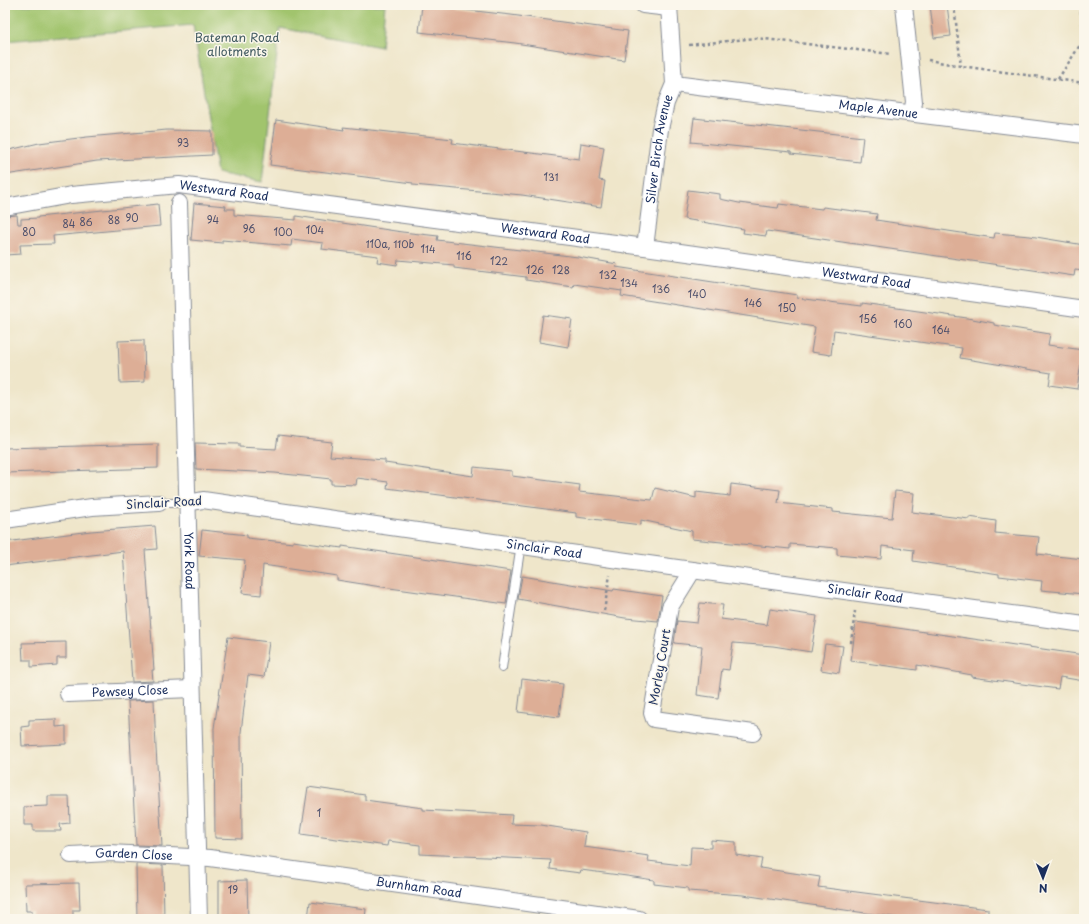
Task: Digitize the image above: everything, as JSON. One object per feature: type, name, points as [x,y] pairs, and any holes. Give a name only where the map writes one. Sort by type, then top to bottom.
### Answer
[{"type":"street","points":[[642,5],[669,7]]},
{"type":"street","points":[[904,5],[914,102],[912,114]]},
{"type":"street","name":"Silver Birch Avenue","points":[[645,247],[660,129],[666,103],[674,84],[669,7]]},
{"type":"street","name":"Maple Avenue","points":[[674,84],[1084,135]]},
{"type":"street","name":"Westward Road","points":[[5,207],[71,195],[179,185],[645,247],[1084,309]]},
{"type":"street","name":"York Road","points":[[179,203],[199,919]]},
{"type":"street","name":"Sinclair Road","points":[[188,503],[203,500],[521,544],[612,559],[1084,624]]},
{"type":"street","name":"Sinclair Road","points":[[5,520],[92,507],[159,503]]},
{"type":"street","name":"Morley Court","points":[[693,570],[670,607],[652,713],[654,719],[753,733]]},
{"type":"street","name":"Pewsey Close","points":[[68,694],[192,688]]},
{"type":"street","name":"Garden Close","points":[[71,855],[109,853],[197,856]]},
{"type":"street","name":"Burnham Road","points":[[197,856],[640,919]]},
{"type":"lane","name":"Sinclair Road","points":[[159,503],[188,503]]},
{"type":"lane","points":[[502,668],[521,544]]},
{"type":"path","points":[[954,5],[961,66]]},
{"type":"path","points":[[1058,80],[1084,40],[1080,5]]},
{"type":"path","points":[[706,43],[756,38],[909,56],[961,66],[1084,83]]},
{"type":"path","points":[[604,611],[612,559]]},
{"type":"path","points":[[851,643],[858,592]]},
{"type":"green space","name":"Bateman Road allotments","points":[[5,5],[385,5],[381,47],[280,28],[262,182],[217,173],[193,25],[5,41]]},
{"type":"building","points":[[422,5],[511,15],[628,31],[624,60],[515,43],[419,32]]},
{"type":"building","points":[[930,5],[947,5],[951,36],[934,38]]},
{"type":"building","points":[[694,118],[863,137],[860,162],[791,154],[791,152],[691,142]]},
{"type":"building","points":[[276,120],[344,130],[343,127],[453,139],[452,143],[579,159],[581,143],[604,147],[599,180],[605,181],[601,207],[522,195],[413,185],[413,183],[270,165]]},
{"type":"building","points":[[167,130],[212,131],[212,155],[97,161],[5,175],[5,151],[39,143]]},
{"type":"building","points":[[688,190],[720,194],[720,199],[739,203],[778,208],[779,204],[822,209],[823,207],[877,214],[876,220],[994,238],[995,233],[1030,236],[1084,245],[1084,271],[1075,270],[1074,276],[767,231],[766,236],[743,233],[744,229],[684,219]]},
{"type":"building","points":[[194,203],[226,206],[225,209],[234,209],[234,215],[296,220],[296,216],[438,236],[437,240],[578,257],[617,264],[616,267],[797,295],[797,298],[862,306],[862,303],[967,318],[994,323],[994,325],[1050,334],[1048,345],[1083,350],[1077,389],[1049,385],[1051,373],[960,358],[962,348],[834,330],[831,355],[811,352],[815,327],[621,296],[622,291],[574,284],[573,287],[526,280],[526,277],[454,268],[454,265],[398,260],[397,265],[377,262],[378,256],[322,249],[323,243],[292,239],[291,246],[222,240],[222,243],[191,240]]},
{"type":"building","points":[[158,204],[160,226],[53,236],[54,244],[20,245],[21,254],[5,255],[5,216],[17,215],[18,224],[21,224],[21,219]]},
{"type":"building","points":[[543,315],[572,319],[568,347],[539,342]]},
{"type":"building","points":[[144,340],[145,382],[120,383],[118,341]]},
{"type":"building","points":[[278,436],[332,442],[330,456],[385,460],[385,463],[473,476],[474,467],[512,471],[512,476],[580,485],[579,492],[652,500],[655,488],[696,498],[696,492],[730,496],[731,484],[780,490],[778,503],[833,509],[833,512],[892,518],[895,491],[914,493],[912,512],[996,521],[995,533],[1039,537],[1037,554],[1084,559],[1084,594],[1041,590],[1042,581],[999,576],[999,574],[913,561],[914,550],[882,546],[881,559],[837,555],[837,548],[790,544],[790,549],[692,539],[692,531],[641,520],[641,525],[576,517],[576,513],[387,488],[388,482],[357,478],[356,485],[331,484],[331,479],[275,473],[196,469],[195,443],[239,444],[239,447],[276,449]]},
{"type":"building","points":[[158,444],[158,468],[5,473],[5,448]]},
{"type":"building","points":[[155,526],[157,549],[145,550],[154,670],[152,670],[153,681],[132,682],[123,551],[5,566],[5,542],[91,531]]},
{"type":"building","points":[[202,530],[247,535],[247,538],[293,543],[293,541],[342,548],[342,546],[511,571],[506,604],[337,580],[337,576],[263,565],[261,595],[242,593],[245,560],[199,556]]},
{"type":"building","points":[[522,576],[613,591],[614,589],[662,596],[658,621],[625,618],[518,599]]},
{"type":"building","points":[[700,603],[723,605],[721,619],[767,625],[770,609],[817,616],[811,652],[773,646],[733,643],[729,670],[722,669],[718,698],[697,695],[702,646],[674,643],[677,621],[697,623]]},
{"type":"building","points":[[856,622],[1084,655],[1084,681],[1060,677],[1058,689],[972,677],[972,675],[917,665],[917,670],[851,661]]},
{"type":"building","points":[[228,637],[269,642],[264,677],[248,675],[241,732],[242,839],[215,838],[214,728]]},
{"type":"building","points":[[66,642],[66,658],[57,658],[57,665],[31,667],[31,660],[23,660],[22,643]]},
{"type":"building","points":[[825,644],[843,646],[839,673],[821,670]]},
{"type":"building","points":[[522,679],[563,684],[559,717],[518,712]]},
{"type":"building","points":[[154,700],[162,846],[136,845],[128,701]]},
{"type":"building","points":[[56,719],[56,727],[66,726],[66,744],[22,746],[21,727],[29,726],[29,720]]},
{"type":"building","points":[[308,787],[365,795],[365,800],[423,808],[423,810],[512,815],[511,824],[541,825],[586,832],[584,847],[649,856],[648,861],[690,866],[691,847],[711,848],[711,840],[736,842],[736,855],[762,859],[760,868],[820,877],[818,887],[988,909],[988,919],[906,919],[743,895],[688,891],[688,888],[654,884],[654,880],[627,876],[581,870],[580,873],[550,869],[551,860],[420,854],[420,845],[388,841],[387,846],[301,834]]},
{"type":"building","points":[[48,796],[69,796],[70,823],[60,824],[61,831],[33,831],[33,825],[24,825],[24,807],[48,806]]},
{"type":"building","points":[[136,864],[163,865],[164,919],[137,919]]},
{"type":"building","points":[[247,880],[248,919],[219,919],[219,881]]},
{"type":"building","points":[[79,883],[80,910],[73,910],[73,916],[32,916],[32,911],[26,911],[25,884]]},
{"type":"building","points":[[310,902],[366,909],[365,919],[308,919]]}]
